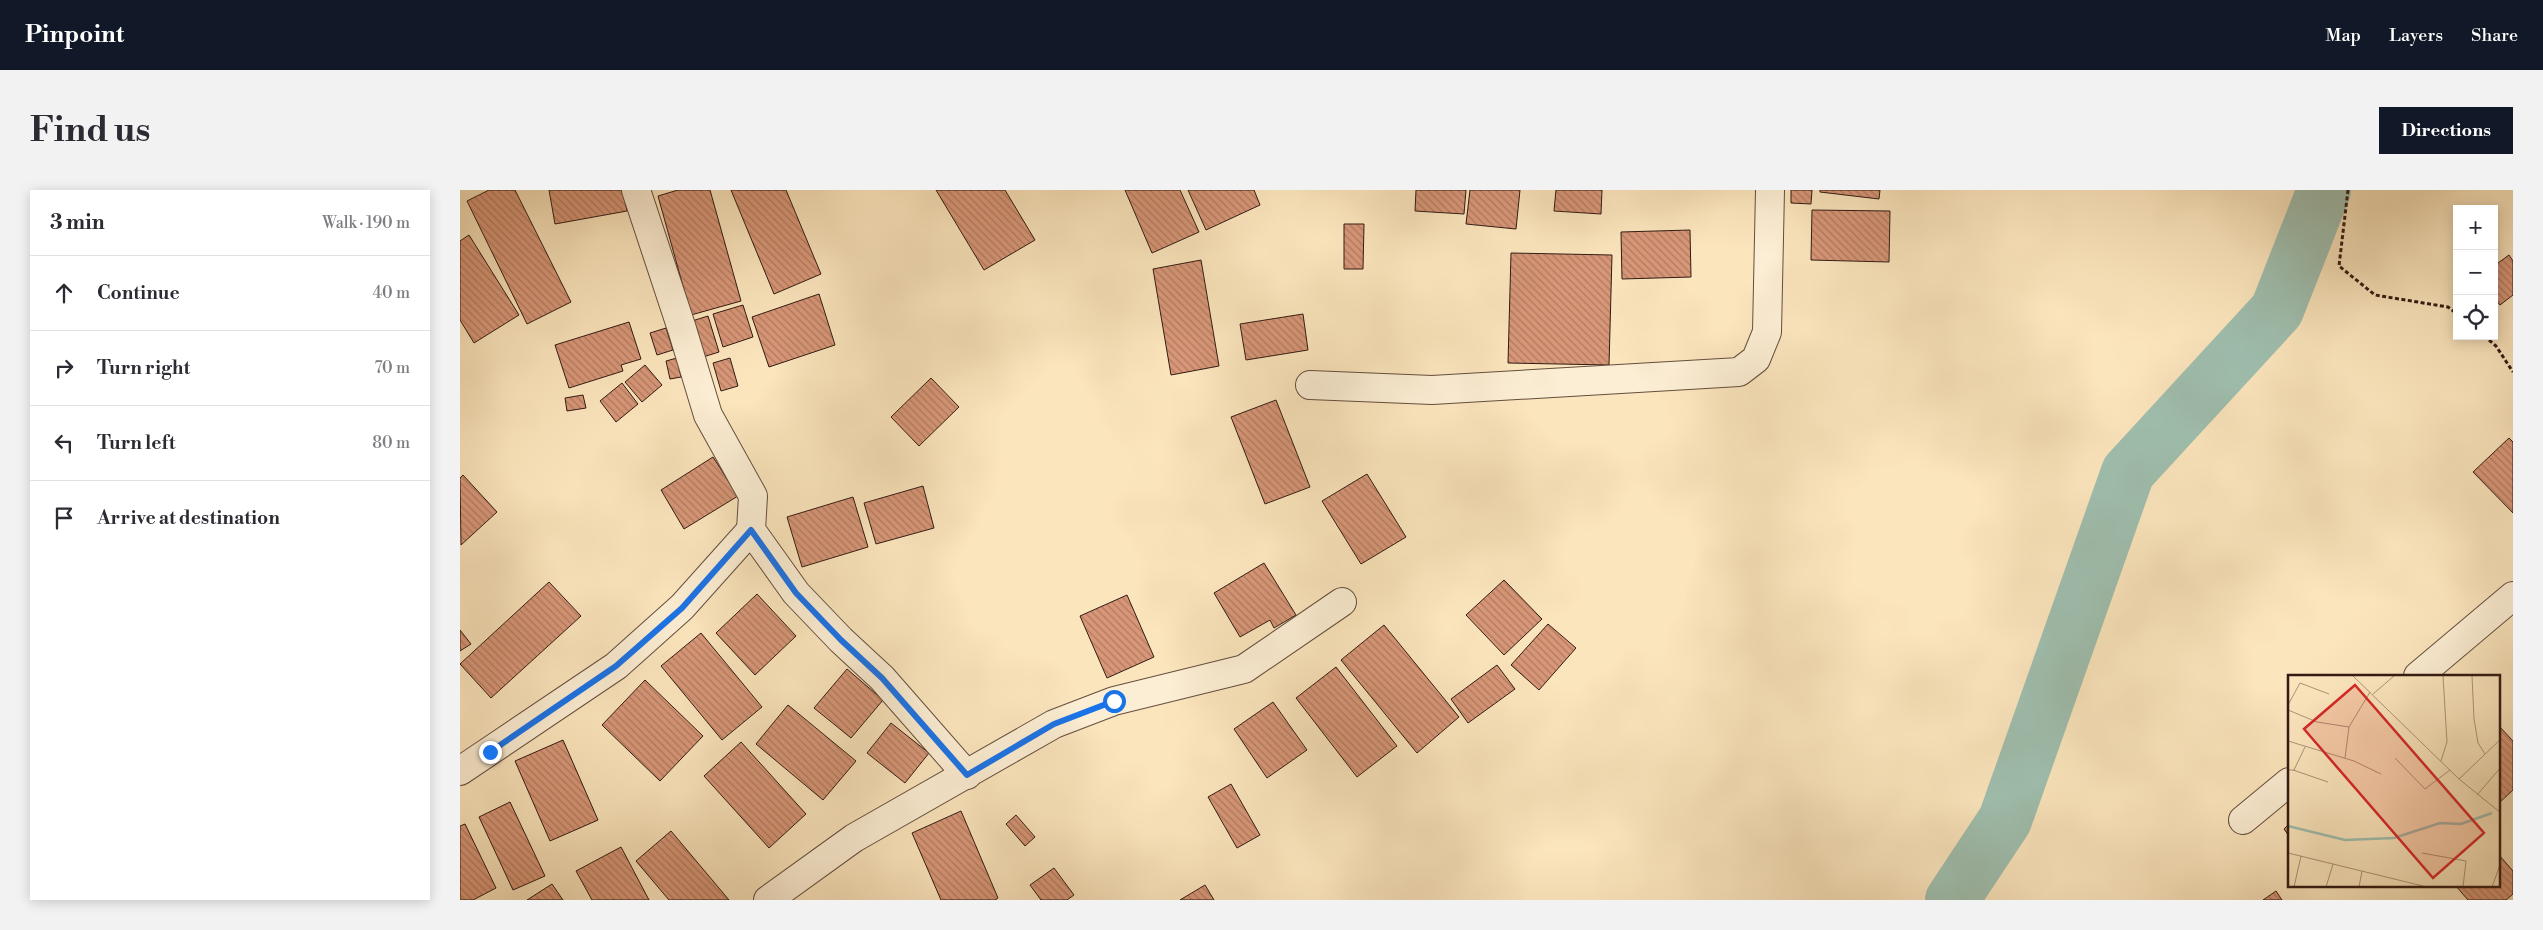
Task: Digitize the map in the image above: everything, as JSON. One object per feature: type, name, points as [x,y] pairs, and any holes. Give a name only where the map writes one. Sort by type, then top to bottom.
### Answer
[{"type":"street","points":[[460,770],[616,666],[682,608],[751,530],[753,496],[708,415],[636,190]]},
{"type":"street","points":[[1310,385],[1432,390],[1739,372],[1756,359],[1767,332],[1770,190]]},
{"type":"street","points":[[751,530],[796,593],[841,640],[882,678],[967,775]]},
{"type":"street","points":[[2419,675],[2513,596]]},
{"type":"street","points":[[768,900],[854,838],[1054,724],[1114,701],[1244,669],[1342,602]]},
{"type":"street","points":[[2243,820],[2288,783]]},
{"type":"path","points":[[2348,190],[2339,266],[2375,294],[2448,307],[2453,311]]},
{"type":"path","points":[[2489,340],[2496,346],[2513,372]]},
{"type":"building","points":[[489,190],[515,190],[571,302],[527,324],[467,201]]},
{"type":"building","points":[[549,190],[623,190],[627,211],[555,224]]},
{"type":"building","points":[[678,190],[710,190],[741,301],[691,315],[658,196]]},
{"type":"building","points":[[731,190],[786,190],[821,274],[774,294]]},
{"type":"building","points":[[936,190],[1005,190],[1035,240],[984,270]]},
{"type":"building","points":[[1125,190],[1180,190],[1199,232],[1152,253]]},
{"type":"building","points":[[1188,190],[1254,190],[1260,205],[1206,230]]},
{"type":"building","points":[[1416,190],[1466,190],[1464,214],[1415,211]]},
{"type":"building","points":[[1470,190],[1520,190],[1516,229],[1466,224]]},
{"type":"building","points":[[1556,190],[1602,190],[1601,214],[1554,211]]},
{"type":"building","points":[[1791,190],[1812,190],[1811,204],[1791,203]]},
{"type":"building","points":[[1820,190],[1880,190],[1879,199],[1820,192]]},
{"type":"building","points":[[1812,210],[1890,211],[1889,262],[1811,260]]},
{"type":"building","points":[[1344,224],[1364,224],[1363,269],[1344,269]]},
{"type":"building","points":[[1690,230],[1691,277],[1622,279],[1621,232]]},
{"type":"building","points":[[469,235],[519,315],[474,343],[460,320],[460,241]]},
{"type":"building","points":[[1511,253],[1612,255],[1609,365],[1508,363]]},
{"type":"building","points":[[2509,255],[2513,261],[2513,295],[2500,305],[2498,303],[2498,263]]},
{"type":"building","points":[[1201,260],[1219,366],[1171,375],[1153,269]]},
{"type":"building","points":[[819,294],[835,345],[769,367],[752,317]]},
{"type":"building","points":[[743,305],[753,337],[723,347],[713,314]]},
{"type":"building","points":[[1303,314],[1308,350],[1246,360],[1240,324]]},
{"type":"building","points":[[708,316],[719,352],[703,357],[692,321]]},
{"type":"building","points":[[629,322],[641,359],[621,365],[623,371],[569,388],[555,345]]},
{"type":"building","points":[[666,328],[673,350],[657,355],[650,333]]},
{"type":"building","points":[[677,358],[681,377],[670,379],[666,361]]},
{"type":"building","points":[[730,358],[738,386],[721,391],[713,363]]},
{"type":"building","points":[[645,365],[662,385],[642,402],[625,382]]},
{"type":"building","points":[[931,378],[959,407],[919,446],[891,417]]},
{"type":"building","points":[[622,383],[638,404],[616,422],[600,401]]},
{"type":"building","points":[[583,395],[586,408],[567,411],[565,398]]},
{"type":"building","points":[[1276,400],[1310,487],[1265,504],[1231,417]]},
{"type":"building","points":[[2509,438],[2513,442],[2513,513],[2473,472]]},
{"type":"building","points":[[713,457],[738,496],[684,529],[661,490]]},
{"type":"building","points":[[1367,474],[1406,537],[1361,564],[1322,501]]},
{"type":"building","points":[[463,475],[497,512],[461,545],[460,478]]},
{"type":"building","points":[[923,486],[934,528],[876,544],[864,503]]},
{"type":"building","points":[[853,497],[868,547],[802,567],[787,517]]},
{"type":"building","points":[[1264,563],[1296,615],[1274,628],[1270,620],[1240,637],[1214,593]]},
{"type":"building","points":[[1504,580],[1542,619],[1504,655],[1466,615]]},
{"type":"building","points":[[549,582],[581,616],[491,698],[460,664]]},
{"type":"building","points":[[757,594],[796,636],[755,675],[716,633]]},
{"type":"building","points":[[1127,595],[1154,657],[1107,678],[1080,616]]},
{"type":"building","points":[[1548,624],[1576,648],[1539,690],[1511,665]]},
{"type":"building","points":[[1384,625],[1459,717],[1417,753],[1341,660]]},
{"type":"building","points":[[460,630],[471,644],[460,651]]},
{"type":"building","points":[[701,633],[762,707],[722,740],[661,666]]},
{"type":"building","points":[[1497,665],[1515,689],[1468,723],[1451,699]]},
{"type":"building","points":[[1336,667],[1397,746],[1357,777],[1296,698]]},
{"type":"building","points":[[847,669],[883,700],[851,738],[814,708]]},
{"type":"building","points":[[645,680],[703,736],[660,781],[602,725]]},
{"type":"building","points":[[1273,702],[1307,750],[1267,778],[1234,729]]},
{"type":"building","points":[[788,705],[856,761],[823,800],[756,744]]},
{"type":"building","points":[[891,723],[929,753],[905,783],[867,753]]},
{"type":"building","points":[[2500,727],[2513,741],[2513,790],[2500,802]]},
{"type":"building","points":[[563,740],[598,820],[550,841],[515,761]]},
{"type":"building","points":[[741,742],[806,814],[769,848],[704,776]]},
{"type":"building","points":[[1231,784],[1260,835],[1237,848],[1208,797]]},
{"type":"building","points":[[510,802],[545,876],[513,890],[479,817]]},
{"type":"building","points":[[961,811],[998,898],[995,900],[941,900],[912,833]]},
{"type":"building","points":[[1016,815],[1035,837],[1025,846],[1006,824]]},
{"type":"building","points":[[465,824],[496,888],[473,900],[460,900],[460,826]]},
{"type":"building","points":[[2288,825],[2288,835],[2284,829]]},
{"type":"building","points":[[671,831],[729,900],[669,900],[636,861]]},
{"type":"building","points":[[621,847],[649,900],[592,900],[576,871]]},
{"type":"building","points":[[2500,856],[2513,871],[2513,894],[2506,900],[2468,900],[2458,888],[2500,888]]},
{"type":"building","points":[[1054,868],[1074,895],[1067,900],[1041,900],[1030,885]]},
{"type":"building","points":[[552,884],[563,900],[527,900]]},
{"type":"building","points":[[1205,885],[1214,900],[1180,900]]},
{"type":"building","points":[[2276,891],[2282,900],[2263,900]]},
{"type":"waterway","points":[[1952,900],[2005,820],[2128,472],[2277,310],[2324,190]]},
{"type":"route","points":[[490,752],[616,666],[682,608],[751,530],[796,593],[841,640],[882,678],[967,775],[1054,724],[1114,701]]}]
